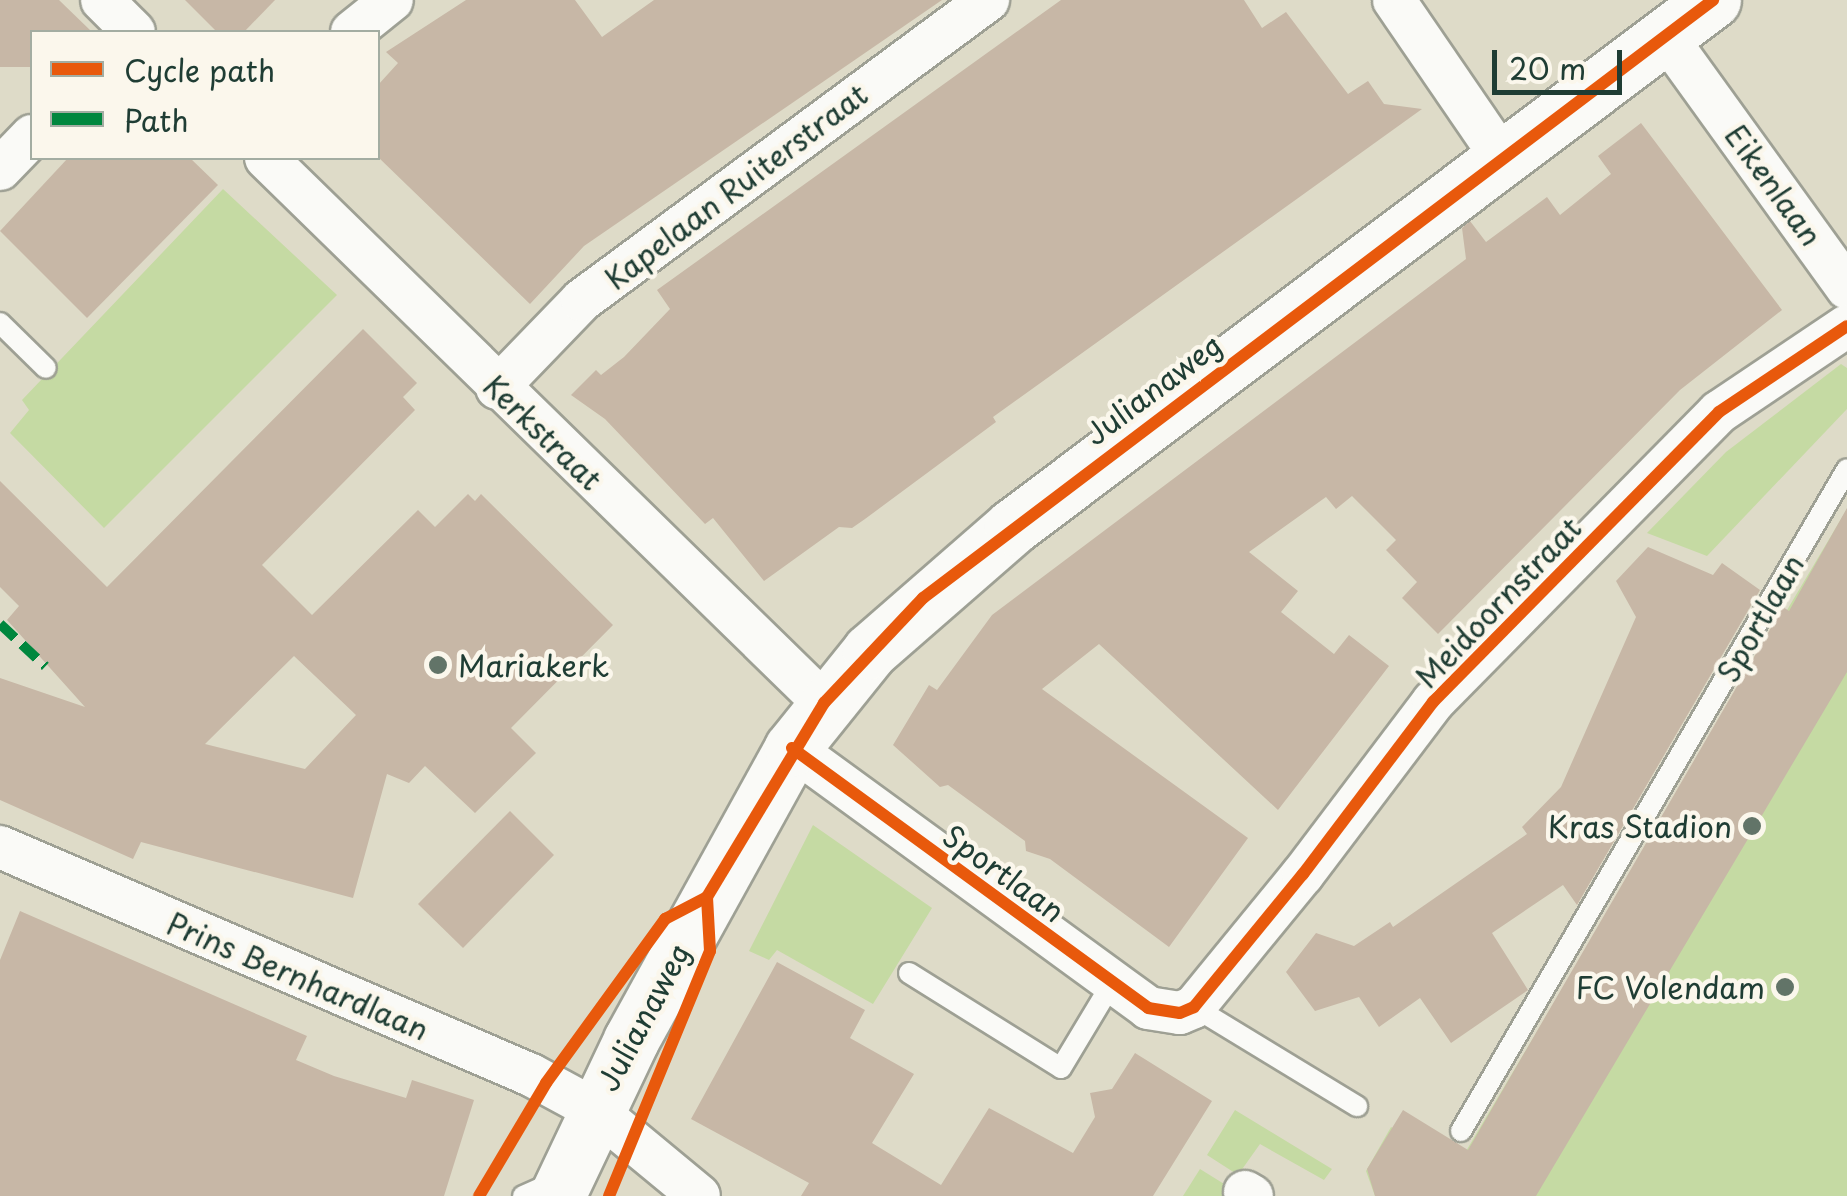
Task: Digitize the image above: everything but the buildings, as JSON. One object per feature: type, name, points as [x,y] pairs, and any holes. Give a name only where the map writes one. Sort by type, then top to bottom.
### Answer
[{"type":"main road","name":"Julianaweg","points":[[548,1190],[612,1124],[792,748],[824,703],[938,586],[1501,156],[1713,0]]},
{"type":"street","points":[[102,0],[132,30]]},
{"type":"street","points":[[354,30],[392,0]]},
{"type":"street","name":"Kapelaan Ruiterstraat","points":[[498,388],[582,300],[988,0]]},
{"type":"street","points":[[1394,0],[1501,156]]},
{"type":"street","name":"Eikenlaan","points":[[1664,34],[1847,288]]},
{"type":"street","points":[[0,169],[30,138]]},
{"type":"street","name":"Kerkstraat","points":[[268,160],[824,703]]},
{"type":"street","name":"Meidoornstraat","points":[[1194,1008],[1433,702],[1719,412],[1847,326]]},
{"type":"street","name":"Sportlaan","points":[[792,748],[1112,983],[1163,1015],[1194,1008]]},
{"type":"street","name":"Prins Bernhardlaan","points":[[0,846],[530,1074],[612,1124],[699,1196]]},
{"type":"lane","points":[[0,323],[46,368]]},
{"type":"lane","name":"Sportlaan","points":[[1462,1131],[1847,468]]},
{"type":"lane","points":[[909,973],[1060,1068],[1112,983]]},
{"type":"lane","name":"Sportlaan","points":[[1194,1008],[1358,1106]]},
{"type":"green space","points":[[223,189],[337,295],[104,528],[10,433],[29,410],[22,400]]},
{"type":"green space","points":[[1841,364],[1847,368],[1847,409],[1707,556],[1647,533],[1726,452]]},
{"type":"green space","name":"Kras Stadion","points":[[1847,509],[1847,1196],[1375,1196],[1366,1171],[1391,1127],[1459,1163]]},
{"type":"green space","points":[[813,825],[932,908],[873,1004],[777,950],[769,960],[749,951]]},
{"type":"green space","points":[[1235,1110],[1332,1169],[1324,1180],[1260,1144],[1238,1175],[1207,1155]]},
{"type":"green space","points":[[1200,1169],[1229,1187],[1224,1196],[1183,1196]]},
{"type":"marked path","points":[[0,624],[45,666]]},
{"type":"cycle path","points":[[707,897],[824,703],[923,598],[1713,0]]},
{"type":"cycle path","points":[[792,748],[1148,1008],[1180,1013],[1194,1007],[1303,874],[1433,702],[1719,412],[1847,326]]},
{"type":"cycle path","points":[[479,1196],[546,1083],[665,919],[707,897]]},
{"type":"cycle path","points":[[609,1196],[710,951],[707,897]]},
{"type":"place","name":"Mariakerk","points":[[438,665]]},
{"type":"place","name":"Kras Stadion","points":[[1752,826]]},
{"type":"place","name":"FC Volendam","points":[[1785,987]]}]
